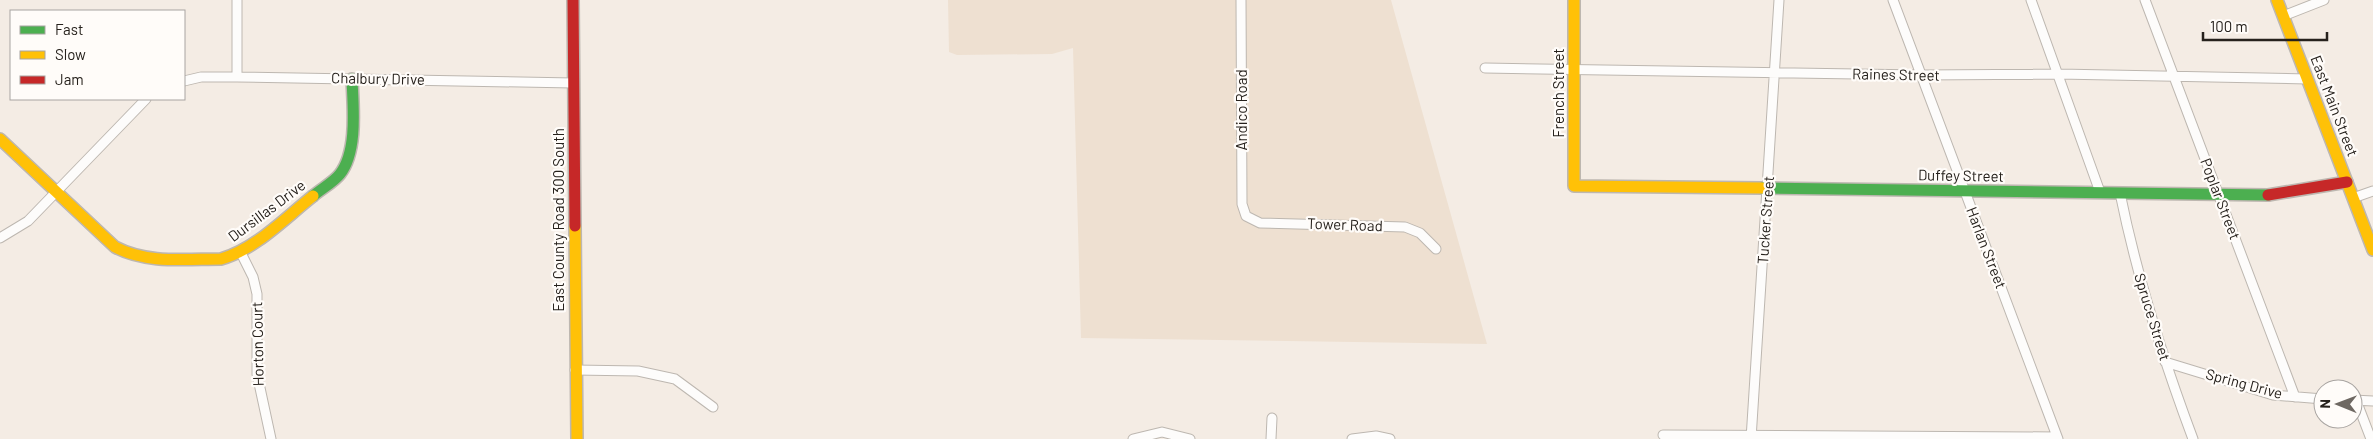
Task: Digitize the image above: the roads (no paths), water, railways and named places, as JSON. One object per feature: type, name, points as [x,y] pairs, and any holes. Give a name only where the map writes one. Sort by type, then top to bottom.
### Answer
[{"type":"street","points":[[237,0],[237,77]]},
{"type":"street","name":"East County Road 300 South","points":[[573,0],[577,439]]},
{"type":"street","name":"Andico Road","points":[[1241,0],[1242,204],[1248,218]]},
{"type":"street","name":"French Street","points":[[1574,0],[1574,186]]},
{"type":"street","name":"Tucker Street","points":[[1751,437],[1779,0]]},
{"type":"street","name":"Harlan Street","points":[[1892,0],[2047,404],[2058,438]]},
{"type":"street","points":[[2031,0],[2100,192]]},
{"type":"street","name":"Poplar Street","points":[[2145,0],[2295,397]]},
{"type":"street","name":"East Main Street","points":[[2277,0],[2373,250]]},
{"type":"street","points":[[2283,16],[2324,0]]},
{"type":"street","name":"Raines Street","points":[[1485,68],[1921,76],[2059,74],[2175,78],[2307,78]]},
{"type":"street","name":"Chalbury Drive","points":[[185,81],[201,77],[237,77],[573,83]]},
{"type":"street","name":"Dursillas Drive","points":[[0,139],[115,247],[128,254],[146,258],[221,259],[240,251],[340,174],[348,161],[352,147],[352,79]]},
{"type":"street","points":[[0,238],[28,221],[145,100]]},
{"type":"street","name":"Duffey Street","points":[[1574,186],[2271,195],[2347,182]]},
{"type":"street","points":[[2353,198],[2373,191]]},
{"type":"street","name":"Spruce Street","points":[[2120,192],[2130,244],[2165,362],[2193,439]]},
{"type":"street","name":"Tower Road","points":[[1248,218],[1260,223],[1405,227],[1420,233],[1436,249]]},
{"type":"street","name":"Horton Court","points":[[240,251],[253,276],[257,294],[257,374],[271,439]]},
{"type":"street","name":"Spring Drive","points":[[2165,362],[2273,395],[2313,398]]},
{"type":"street","points":[[576,370],[638,371],[675,380],[713,407]]},
{"type":"street","points":[[1271,439],[1272,418]]},
{"type":"street","points":[[2363,421],[2371,439]]},
{"type":"street","points":[[1133,439],[1162,432],[1190,439]]},
{"type":"street","points":[[1664,435],[2058,438]]},
{"type":"street","points":[[1352,439],[1365,436],[1390,439]]}]
